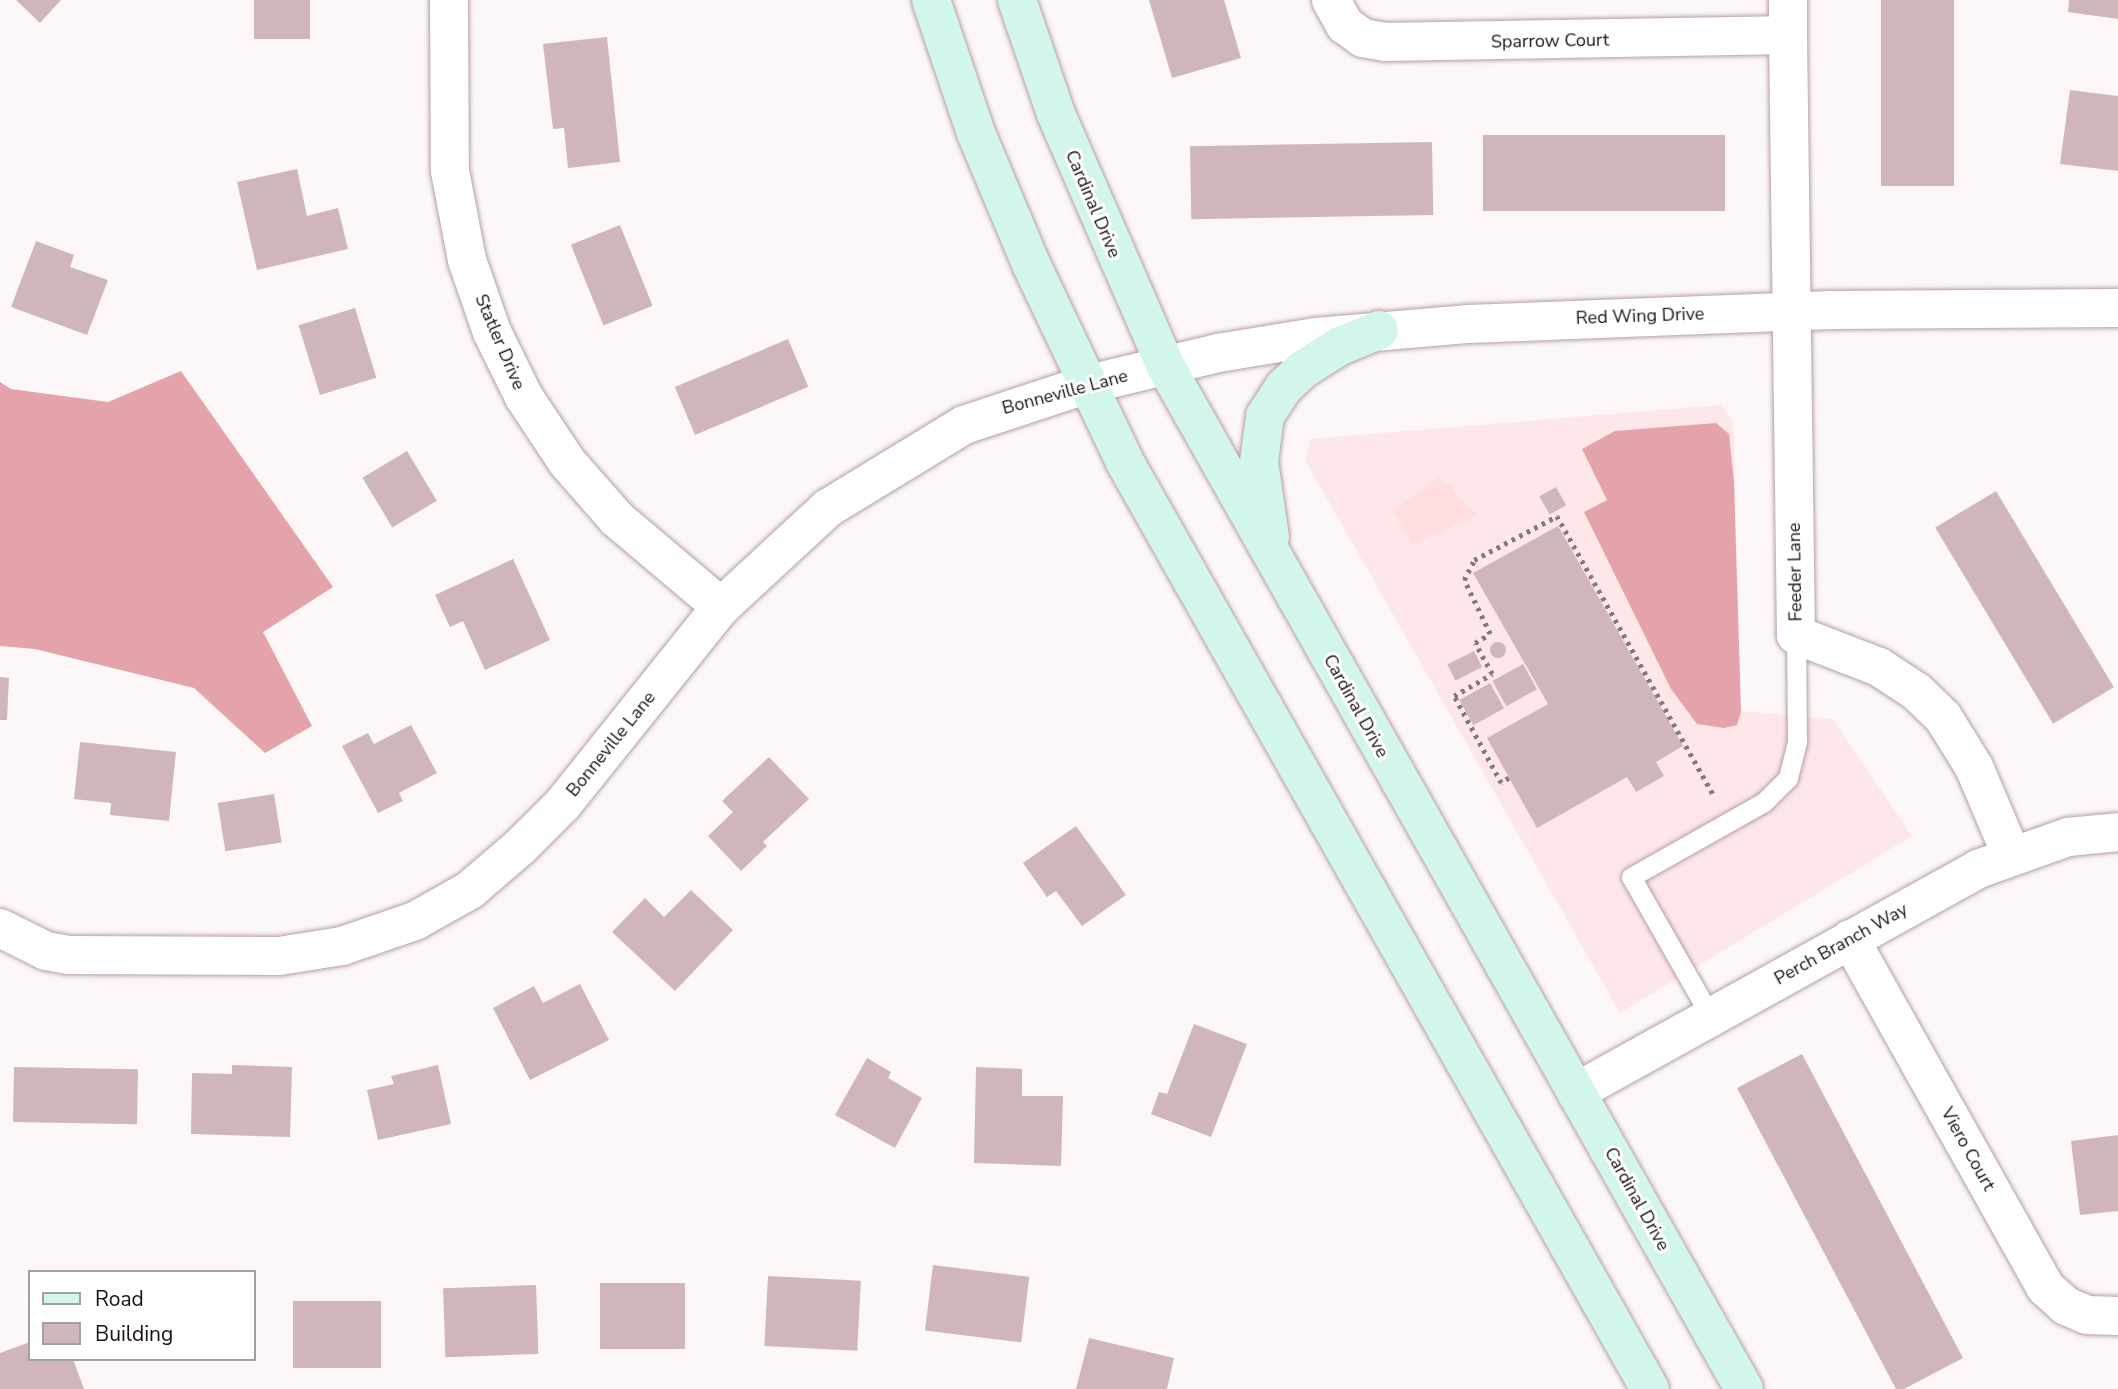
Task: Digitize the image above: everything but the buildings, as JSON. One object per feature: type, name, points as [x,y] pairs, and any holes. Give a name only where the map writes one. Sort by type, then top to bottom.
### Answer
[{"type":"main road","points":[[931,0],[976,132],[1085,385],[1126,464],[1650,1389]]},
{"type":"main road","name":"Cardinal Drive","points":[[1017,0],[1061,127],[1166,365],[1744,1389]]},
{"type":"main road","points":[[1274,560],[1259,462],[1265,416],[1284,387],[1302,370],[1340,346],[1379,330]]},
{"type":"street","name":"Statler Drive","points":[[449,0],[450,172],[467,260],[492,332],[524,397],[567,462],[617,519],[722,607]]},
{"type":"street","name":"Sparrow Court","points":[[1331,0],[1345,25],[1363,38],[1386,42],[1788,17],[1791,311]]},
{"type":"street","name":"Red Wing Drive","points":[[1166,365],[1316,337],[1379,330],[1791,311],[2118,308]]},
{"type":"street","name":"Feeder Lane","points":[[1791,311],[1796,635],[1878,667],[1917,692],[1943,717],[1974,767],[2011,854]]},
{"type":"street","name":"Bonneville Lane","points":[[0,928],[47,951],[68,955],[279,956],[342,946],[415,921],[470,890],[563,804],[722,607],[828,508],[880,474],[993,412],[1166,365]]},
{"type":"street","name":"Perch Branch Way","points":[[1576,1092],[1850,939],[2011,854],[2068,837],[2118,832]]},
{"type":"street","name":"Viero Court","points":[[1850,939],[2046,1288],[2066,1306],[2087,1315],[2118,1315]]},
{"type":"lane","points":[[1711,1017],[1631,877],[1764,802],[1788,778],[1797,742],[1796,635]]},
{"type":"path","points":[[1509,778],[1501,783],[1454,696],[1492,674],[1475,643],[1490,634],[1464,580],[1474,560],[1557,516],[1699,770]]},
{"type":"shaded area","points":[[181,371],[333,587],[263,632],[312,726],[265,753],[194,688],[35,649],[0,646],[0,382],[11,389],[108,402]]},
{"type":"shaded area","points":[[1721,405],[1733,421],[1741,711],[1833,719],[1912,836],[1620,1013],[1305,460],[1310,439]]},
{"type":"shaded area","points":[[1716,423],[1729,434],[1734,482],[1741,712],[1737,725],[1724,728],[1697,724],[1671,689],[1584,512],[1607,500],[1582,449],[1615,431]]},
{"type":"shaded area","points":[[1439,477],[1447,486],[1453,485],[1453,492],[1478,515],[1412,544],[1393,511]]}]
